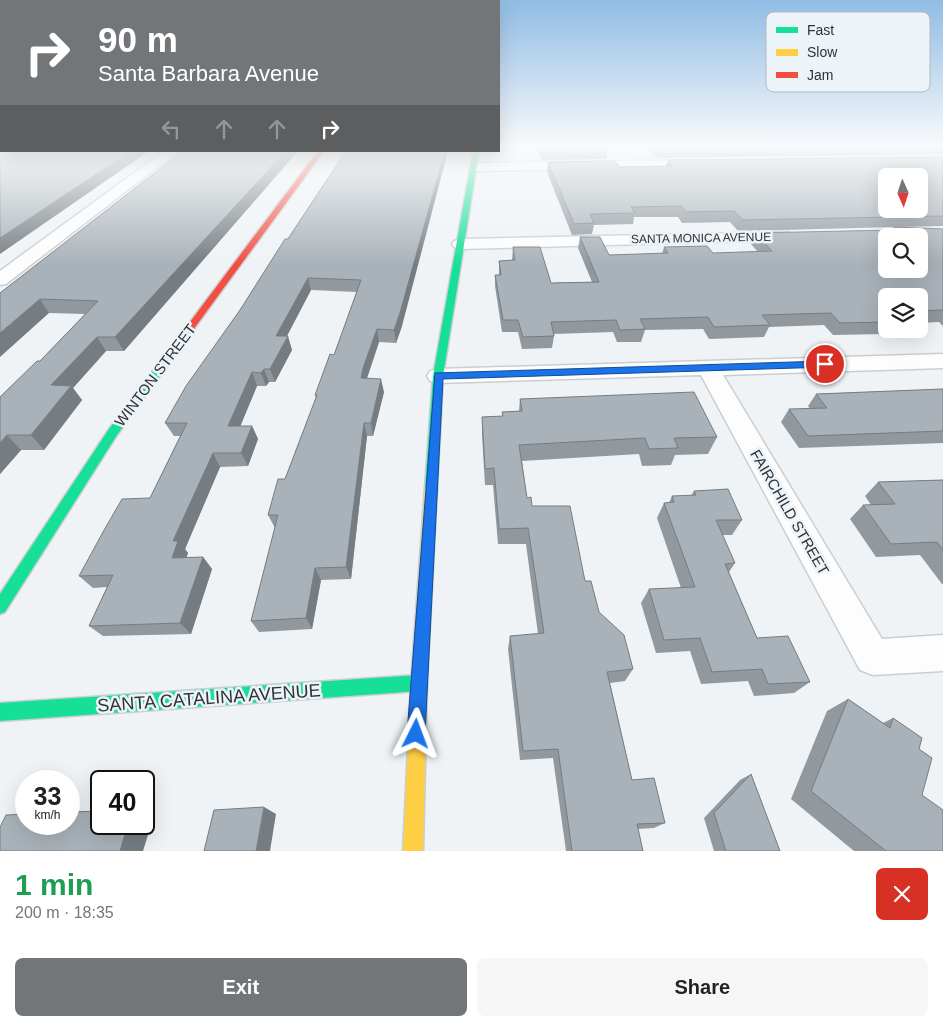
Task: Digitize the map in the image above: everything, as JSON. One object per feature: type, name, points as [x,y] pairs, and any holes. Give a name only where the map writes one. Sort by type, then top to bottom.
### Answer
[{"type":"street","points":[[0,280],[126,186]]},
{"type":"street","name":"WINTON STREET","points":[[0,607],[113,432],[295,186]]},
{"type":"street","points":[[413,851],[418,683],[438,376],[471,186]]},
{"type":"street","name":"SANTA MONICA AVENUE","points":[[460,244],[804,236]]},
{"type":"street","points":[[438,376],[943,361]]},
{"type":"street","name":"FAIRCHILD STREET","points":[[708,368],[873,657],[943,653]]},
{"type":"street","name":"SANTA CATALINA AVENUE","points":[[0,712],[418,683]]},
{"type":"building","points":[[0,186],[79,186],[0,238]]},
{"type":"building","points":[[138,186],[254,186],[115,337],[97,337],[51,385],[71,386],[31,435],[7,435],[0,443],[0,397],[37,361],[40,361],[98,301],[40,299],[0,333],[0,293]]},
{"type":"building","points":[[323,186],[435,186],[394,330],[377,329],[363,368],[361,378],[381,379],[371,423],[364,423],[346,567],[315,568],[306,618],[251,621],[278,515],[268,515],[278,479],[285,479],[317,395],[315,395],[330,354],[334,355],[361,280],[308,278],[276,336],[288,336],[270,369],[264,369],[261,373],[252,372],[228,426],[252,426],[241,453],[213,453],[173,541],[178,541],[172,558],[203,557],[180,623],[89,626],[113,575],[79,576],[122,499],[150,498],[187,423],[165,423],[186,386],[240,310],[285,239],[288,239]]},
{"type":"building","points":[[558,186],[878,186],[878,217],[743,220],[734,211],[686,212],[681,206],[631,207],[635,213],[590,214],[594,223],[574,224]]},
{"type":"building","points":[[928,186],[943,186],[943,216],[928,216]]},
{"type":"building","points":[[928,228],[943,229],[943,310],[928,311],[928,288],[878,288],[878,322],[840,323],[831,313],[762,315],[770,325],[714,327],[708,317],[640,319],[645,329],[620,330],[616,320],[551,322],[554,336],[523,337],[518,320],[503,320],[495,275],[501,275],[499,261],[515,260],[513,247],[540,247],[551,283],[599,282],[580,237],[600,237],[609,255],[668,253],[664,247],[707,246],[713,253],[772,251],[755,233],[878,230],[878,278],[928,278]]},
{"type":"building","points":[[943,389],[943,431],[808,436],[789,409],[827,408],[816,394]]},
{"type":"building","points":[[694,392],[717,437],[674,438],[678,448],[649,449],[645,438],[519,445],[527,498],[531,497],[532,506],[570,506],[585,581],[591,581],[599,612],[624,635],[633,669],[607,672],[632,780],[654,778],[665,823],[637,824],[643,851],[572,851],[558,749],[523,751],[510,636],[544,633],[528,528],[499,529],[494,468],[485,469],[482,417],[503,416],[502,412],[522,411],[520,399]]},
{"type":"building","points":[[943,480],[943,550],[937,542],[891,544],[863,505],[895,504],[878,482]]},
{"type":"building","points":[[728,489],[742,520],[716,520],[735,563],[725,564],[757,638],[788,636],[810,682],[768,684],[762,669],[712,672],[700,638],[664,640],[649,589],[695,587],[664,503],[674,502],[672,496],[696,495],[694,491]]},
{"type":"building","points":[[848,699],[890,728],[893,718],[922,738],[919,749],[932,758],[922,795],[943,810],[943,851],[886,851],[811,791]]},
{"type":"building","points":[[751,774],[780,851],[726,851],[714,813]]},
{"type":"building","points":[[264,807],[256,851],[204,851],[214,810]]},
{"type":"building","points":[[90,811],[90,835],[125,835],[120,851],[0,851],[0,827],[6,815],[15,815],[15,835],[80,835],[80,812]]},
{"type":"traffic: fast","points":[[431,488],[438,376],[470,186]]},
{"type":"traffic: fast","points":[[0,607],[113,432],[190,328]]},
{"type":"traffic: fast","points":[[0,712],[419,683]]},
{"type":"traffic: slow","points":[[413,851],[419,683],[431,488]]},
{"type":"traffic: jam","points":[[190,328],[295,186]]},
{"type":"route","points":[[416,734],[438,376],[825,364]]}]
